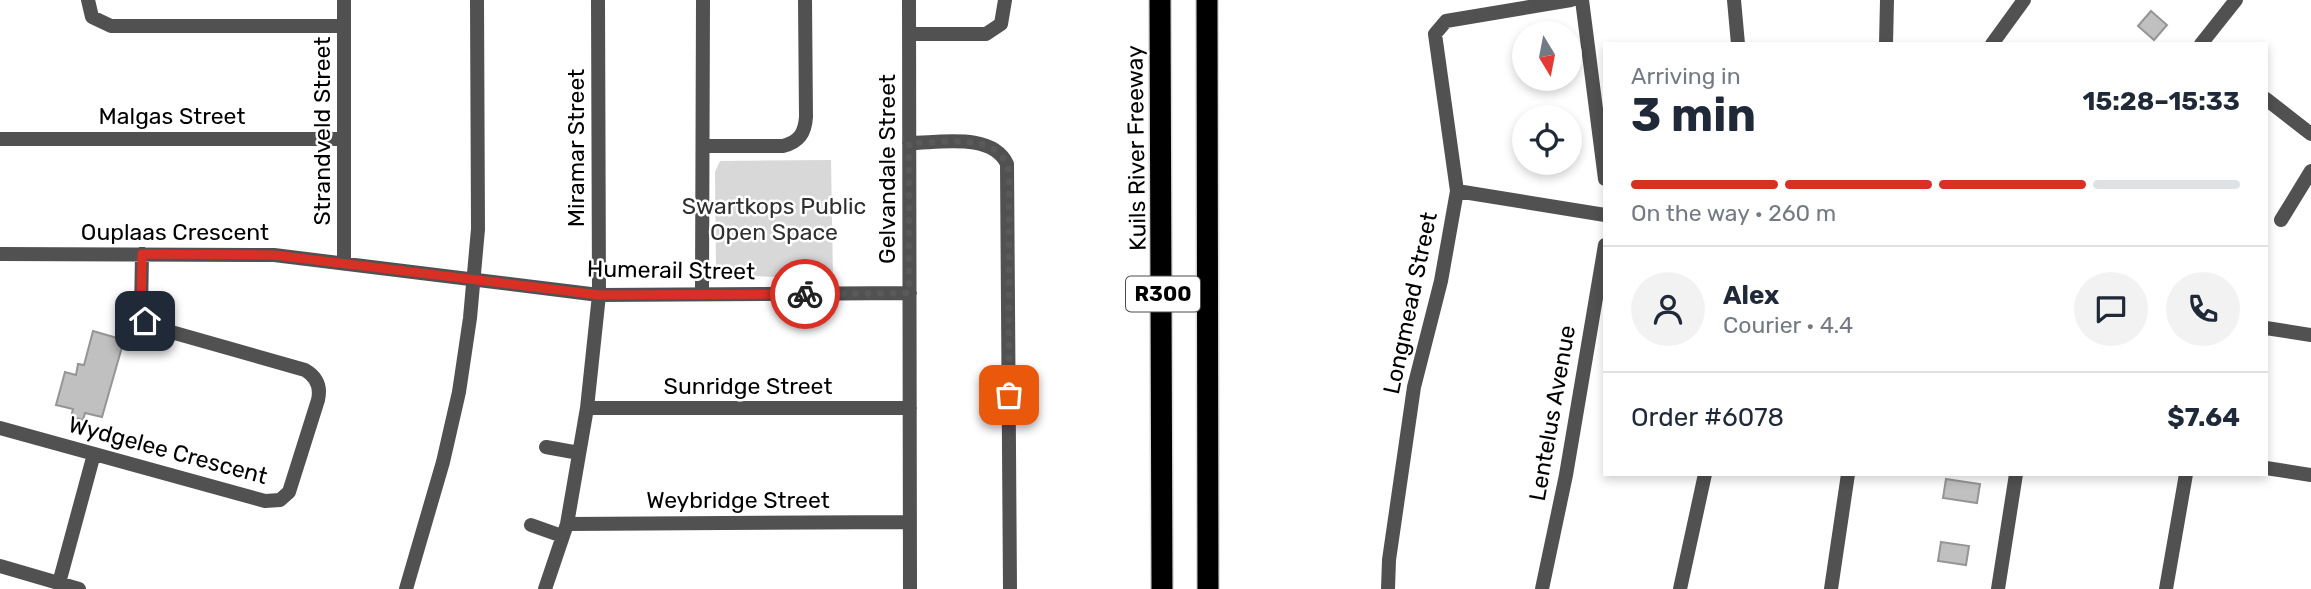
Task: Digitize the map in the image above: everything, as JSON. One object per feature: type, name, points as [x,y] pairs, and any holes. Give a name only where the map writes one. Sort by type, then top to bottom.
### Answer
[{"type":"highway","name":"Kuils River Freeway","points":[[1160,0],[1162,589]]},
{"type":"highway","name":"R300","points":[[1207,0],[1208,589]]},
{"type":"street","points":[[88,0],[92,17],[111,26],[344,26]]},
{"type":"street","name":"Strandveld Street","points":[[344,0],[344,262]]},
{"type":"street","points":[[408,586],[459,392],[475,279],[478,229],[477,0]]},
{"type":"street","name":"Miramar Street","points":[[545,589],[564,530],[579,453],[587,408],[599,295],[598,0]]},
{"type":"street","points":[[702,294],[703,0]]},
{"type":"street","points":[[704,146],[783,146],[794,143],[801,136],[806,117],[805,0]]},
{"type":"street","name":"Gelvandale Street","points":[[909,0],[910,589]]},
{"type":"street","points":[[909,34],[986,34],[995,31],[1000,24],[1005,0]]},
{"type":"street","name":"Longmead Street","points":[[1388,589],[1389,560],[1414,387],[1441,281],[1457,191],[1435,41],[1438,27],[1451,20],[1571,0]]},
{"type":"street","points":[[1582,0],[1603,164]]},
{"type":"street","points":[[1734,0],[1738,42]]},
{"type":"street","points":[[1886,42],[1887,0]]},
{"type":"street","points":[[1993,42],[2024,0]]},
{"type":"street","points":[[2203,42],[2236,0]]},
{"type":"street","points":[[2268,101],[2311,134]]},
{"type":"street","name":"Malgas Street","points":[[0,139],[344,139]]},
{"type":"street","points":[[909,143],[983,144],[998,150],[1007,164],[1010,589]]},
{"type":"street","points":[[2281,220],[2311,171]]},
{"type":"street","points":[[1457,191],[1603,215]]},
{"type":"street","name":"Ouplaas Crescent","points":[[0,254],[274,255],[475,279]]},
{"type":"street","name":"Wydgelee Crescent","points":[[0,428],[275,502],[285,497],[292,487],[320,393],[316,379],[305,370],[150,326],[141,312],[142,254]]},
{"type":"street","name":"Lentelus Avenue","points":[[1542,589],[1566,475],[1603,257]]},
{"type":"street","name":"Humerail Street","points":[[475,279],[599,295],[909,293]]},
{"type":"street","points":[[2268,328],[2311,335]]},
{"type":"street","name":"Sunridge Street","points":[[587,408],[910,408]]},
{"type":"street","points":[[546,447],[579,453]]},
{"type":"street","points":[[59,583],[94,454]]},
{"type":"street","points":[[2268,468],[2311,475]]},
{"type":"street","points":[[1680,589],[1705,476]]},
{"type":"street","points":[[1830,589],[1848,476]]},
{"type":"street","points":[[1998,589],[2016,476]]},
{"type":"street","points":[[2165,589],[2186,476]]},
{"type":"street","name":"Weybridge Street","points":[[531,525],[564,530],[910,522]]},
{"type":"street","points":[[0,566],[79,589]]},
{"type":"green space","name":"Swartkops Public Open Space","points":[[831,160],[833,279],[722,275],[716,268],[715,172],[720,161]]},
{"type":"building","points":[[2151,11],[2167,25],[2154,40],[2138,26]]},
{"type":"building","points":[[93,331],[124,340],[102,417],[85,413],[83,420],[71,417],[73,409],[56,405],[65,372],[76,375],[78,364],[84,365]]},
{"type":"building","points":[[1946,479],[1980,484],[1977,503],[1943,498]]},
{"type":"building","points":[[1941,542],[1969,546],[1966,565],[1938,561]]},
{"type":"way so far","points":[[805,294],[909,293],[909,143],[991,146],[1003,156],[1009,172],[1009,395]]},
{"type":"route","points":[[145,321],[141,312],[142,254],[274,255],[599,295],[805,294]]}]
